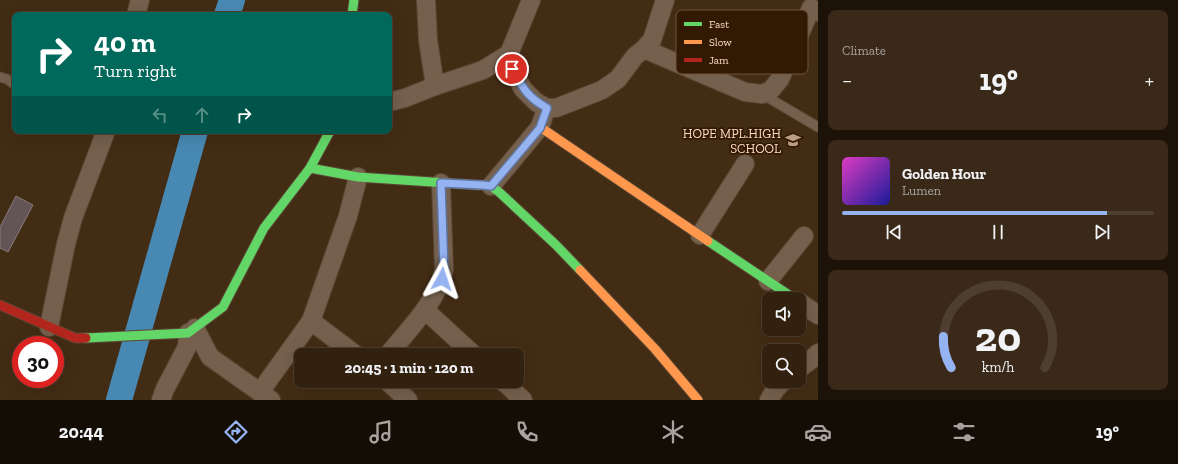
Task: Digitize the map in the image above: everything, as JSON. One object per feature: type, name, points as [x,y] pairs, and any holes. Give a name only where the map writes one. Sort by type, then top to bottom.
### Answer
[{"type":"street","points":[[137,12],[140,0]]},
{"type":"street","points":[[352,12],[354,0]]},
{"type":"street","points":[[426,0],[428,40],[435,86]]},
{"type":"street","points":[[530,0],[509,54],[512,69],[523,89],[536,102],[547,108],[556,108],[602,90],[618,79],[634,56],[644,49],[652,40],[666,0]]},
{"type":"street","points":[[808,20],[814,7]]},
{"type":"street","points":[[644,49],[676,63]]},
{"type":"street","points":[[392,101],[483,70],[509,54]]},
{"type":"street","points":[[703,74],[745,92],[762,94],[771,90],[782,74]]},
{"type":"street","points":[[491,186],[540,128],[547,108]]},
{"type":"street","points":[[540,128],[784,292]]},
{"type":"street","points":[[49,327],[66,244],[73,218],[105,134]]},
{"type":"street","points":[[0,305],[76,338],[190,331],[223,307],[264,228],[310,168],[328,134]]},
{"type":"street","points":[[700,235],[745,164]]},
{"type":"street","points":[[310,168],[358,177],[491,186],[556,244],[655,349],[698,400]]},
{"type":"street","points":[[190,331],[210,357],[267,398],[311,321],[348,216],[358,177]]},
{"type":"street","points":[[394,348],[425,310],[442,279],[444,270],[441,183]]},
{"type":"street","points":[[768,281],[804,236]]},
{"type":"street","points":[[425,310],[466,348]]},
{"type":"street","points":[[311,321],[347,348]]},
{"type":"street","points":[[162,400],[165,389],[187,347],[190,331]]},
{"type":"street","points":[[806,364],[818,353]]},
{"type":"street","points":[[395,388],[408,400]]},
{"type":"street","points":[[510,388],[523,400]]},
{"type":"street","points":[[769,400],[777,388]]},
{"type":"lane","points":[[0,77],[7,79],[12,83]]},
{"type":"lane","points":[[762,94],[818,127]]},
{"type":"building","points":[[16,196],[33,205],[8,252],[0,248],[0,227]]},
{"type":"waterway","points":[[228,12],[232,0]]},
{"type":"waterway","points":[[119,400],[194,134]]},
{"type":"traffic: fast","points":[[352,12],[354,0]]},
{"type":"traffic: fast","points":[[86,338],[188,333],[223,307],[264,228],[310,168],[328,134]]},
{"type":"traffic: fast","points":[[310,168],[358,177],[491,186],[556,245],[580,270]]},
{"type":"traffic: fast","points":[[708,241],[784,292]]},
{"type":"traffic: slow","points":[[540,127],[708,241]]},
{"type":"traffic: slow","points":[[580,270],[655,349],[698,400]]},
{"type":"traffic: jam","points":[[0,305],[75,338],[86,338]]},
{"type":"place","name":"HOPE MPL.HIGH SCHOOL","points":[[793,140]]},
{"type":"route","points":[[442,279],[444,270],[441,183],[491,186],[540,128],[547,108],[536,102],[523,89],[512,69]]}]
